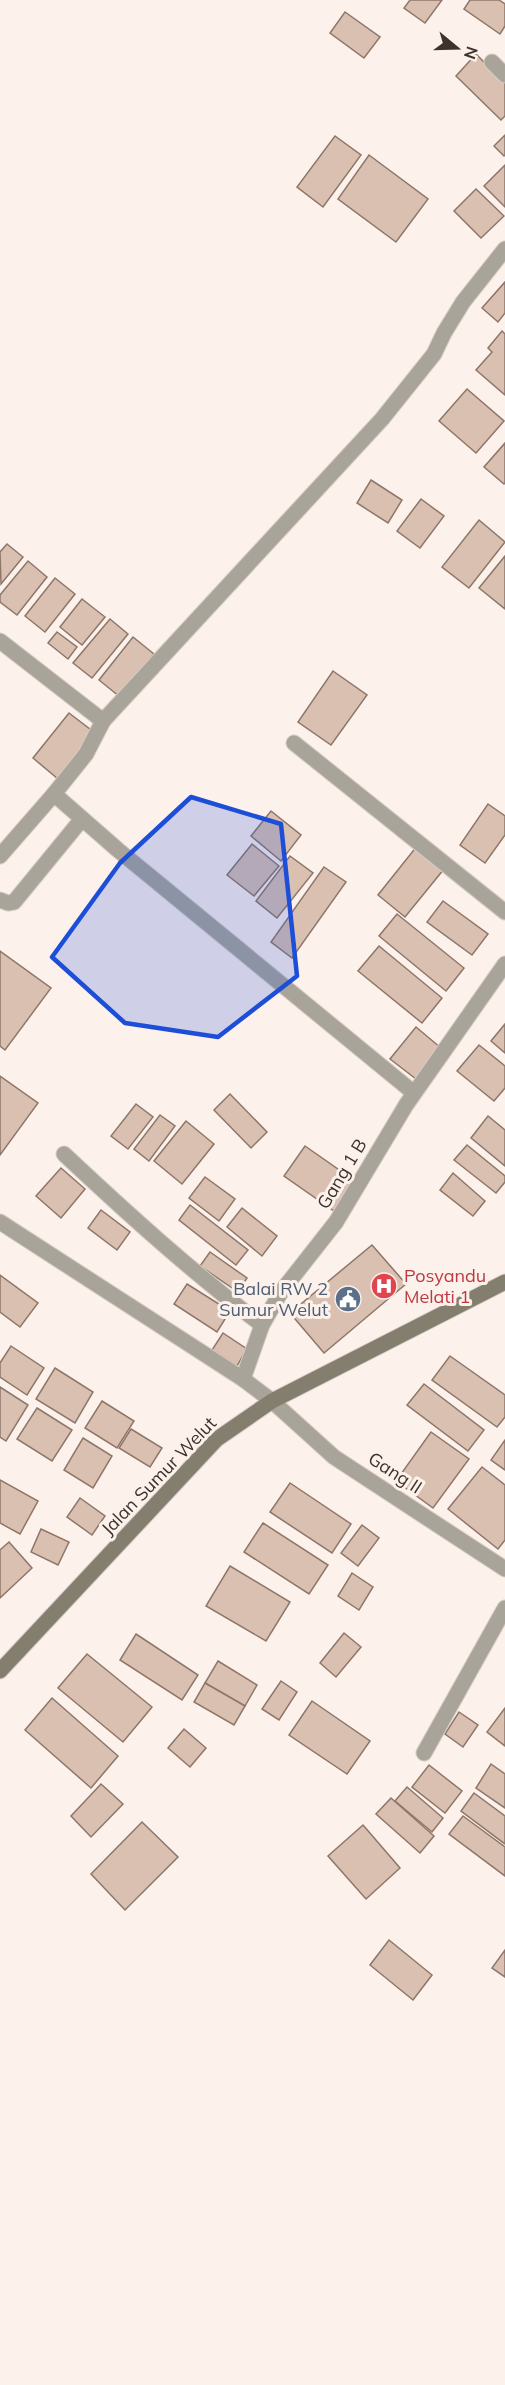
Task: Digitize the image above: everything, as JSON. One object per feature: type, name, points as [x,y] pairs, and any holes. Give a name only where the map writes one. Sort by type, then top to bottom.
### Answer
[{"type":"street","points":[[492,62],[505,75]]},
{"type":"street","points":[[0,856],[86,754],[103,721],[382,419],[434,354],[463,302],[505,249]]},
{"type":"street","points":[[0,641],[103,721]]},
{"type":"street","points":[[294,743],[505,912]]},
{"type":"street","points":[[54,794],[118,850],[414,1093]]},
{"type":"street","points":[[0,900],[8,903],[14,902],[82,819]]},
{"type":"street","name":"Gang 1 B","points":[[243,1379],[262,1325],[281,1292],[336,1222],[414,1093],[505,964]]},
{"type":"street","points":[[64,1154],[168,1249],[218,1292],[262,1325]]},
{"type":"street","points":[[0,1222],[243,1379],[272,1401]]},
{"type":"street","name":"Jalan Sumur Welut","points":[[0,1671],[217,1439],[272,1401],[505,1282]]},
{"type":"street","name":"Gang II","points":[[272,1401],[334,1457],[505,1569]]},
{"type":"street","points":[[424,1753],[505,1608]]},
{"type":"highlighted area","points":[[191,797],[281,824],[297,976],[218,1037],[125,1023],[52,957],[120,863]]},
{"type":"building","points":[[410,0],[442,0],[425,23],[404,8]]},
{"type":"building","points":[[470,0],[499,0],[505,4],[505,26],[500,34],[464,9]]},
{"type":"building","points":[[345,12],[380,37],[364,58],[330,33]]},
{"type":"building","points":[[476,54],[505,83],[505,116],[501,120],[456,76]]},
{"type":"building","points":[[505,135],[505,155],[504,156],[494,146]]},
{"type":"building","points":[[335,136],[361,155],[323,207],[297,187]]},
{"type":"building","points":[[369,155],[428,199],[396,242],[338,199]]},
{"type":"building","points":[[505,165],[505,207],[484,186]]},
{"type":"building","points":[[476,189],[504,216],[481,238],[454,211]]},
{"type":"building","points":[[505,282],[505,313],[498,322],[482,308]]},
{"type":"building","points":[[502,331],[505,334],[505,395],[476,370],[492,352],[488,348]]},
{"type":"building","points":[[467,389],[504,421],[476,453],[439,421]]},
{"type":"building","points":[[505,443],[505,483],[504,484],[484,467]]},
{"type":"building","points":[[371,480],[402,500],[388,523],[357,503]]},
{"type":"building","points":[[421,499],[444,516],[420,548],[397,531]]},
{"type":"building","points":[[479,520],[505,542],[469,588],[442,567]]},
{"type":"building","points":[[7,544],[23,557],[1,584],[0,552]]},
{"type":"building","points":[[505,556],[505,609],[479,588]]},
{"type":"building","points":[[28,561],[47,577],[17,615],[0,602],[0,595]]},
{"type":"building","points":[[55,578],[75,594],[45,632],[25,616]]},
{"type":"building","points":[[82,599],[105,617],[82,645],[60,627]]},
{"type":"building","points":[[110,619],[128,634],[92,678],[73,663]]},
{"type":"building","points":[[57,632],[77,647],[68,659],[48,643]]},
{"type":"building","points":[[133,637],[154,654],[120,697],[99,680]]},
{"type":"building","points":[[333,671],[367,695],[331,745],[298,722]]},
{"type":"building","points":[[69,713],[95,733],[58,779],[33,758]]},
{"type":"building","points":[[488,804],[505,816],[505,835],[485,863],[460,845]]},
{"type":"building","points":[[271,811],[301,835],[281,861],[251,836]]},
{"type":"building","points":[[252,844],[279,866],[254,896],[227,875]]},
{"type":"building","points":[[417,846],[444,869],[405,917],[378,895]]},
{"type":"building","points":[[290,856],[313,873],[277,918],[256,901]]},
{"type":"building","points":[[324,867],[346,882],[292,958],[271,942]]},
{"type":"building","points":[[443,901],[488,934],[472,955],[427,922]]},
{"type":"building","points":[[397,914],[464,968],[446,991],[379,936]]},
{"type":"building","points":[[379,946],[442,998],[422,1023],[358,971]]},
{"type":"building","points":[[0,951],[51,988],[5,1050],[0,1046]]},
{"type":"building","points":[[505,1024],[505,1053],[491,1041]]},
{"type":"building","points":[[416,1027],[441,1048],[416,1079],[390,1059]]},
{"type":"building","points":[[479,1045],[505,1066],[505,1088],[494,1101],[457,1071]]},
{"type":"building","points":[[0,1076],[38,1103],[0,1155]]},
{"type":"building","points":[[230,1094],[267,1132],[251,1148],[214,1110]]},
{"type":"building","points":[[136,1104],[153,1117],[128,1149],[111,1136]]},
{"type":"building","points":[[160,1115],[175,1126],[149,1161],[134,1149]]},
{"type":"building","points":[[488,1116],[505,1130],[505,1166],[471,1138]]},
{"type":"building","points":[[186,1121],[214,1144],[182,1184],[154,1161]]},
{"type":"building","points":[[467,1145],[505,1176],[505,1182],[496,1193],[454,1160]]},
{"type":"building","points":[[305,1146],[355,1181],[334,1211],[284,1176]]},
{"type":"building","points":[[61,1168],[85,1189],[61,1218],[36,1196]]},
{"type":"building","points":[[453,1173],[485,1201],[473,1216],[440,1190]]},
{"type":"building","points":[[205,1177],[235,1199],[219,1221],[189,1198]]},
{"type":"building","points":[[190,1205],[248,1250],[236,1265],[179,1220]]},
{"type":"building","points":[[242,1208],[277,1236],[262,1256],[227,1227]]},
{"type":"building","points":[[101,1210],[130,1232],[117,1250],[88,1228]]},
{"type":"building","name":"Balai RW 2 Sumur Welut","points":[[372,1245],[406,1284],[324,1353],[290,1313]]},
{"type":"building","points":[[210,1252],[247,1278],[238,1292],[200,1266]]},
{"type":"building","points":[[0,1275],[38,1303],[20,1327],[0,1312]]},
{"type":"building","points":[[187,1284],[230,1311],[217,1332],[174,1304]]},
{"type":"building","points":[[223,1333],[247,1349],[237,1366],[212,1350]]},
{"type":"building","points":[[11,1346],[44,1368],[27,1395],[0,1377],[0,1363]]},
{"type":"building","points":[[450,1356],[505,1395],[505,1417],[497,1427],[432,1380]]},
{"type":"building","points":[[55,1368],[93,1392],[75,1423],[36,1399]]},
{"type":"building","points":[[424,1384],[484,1430],[468,1451],[407,1405]]},
{"type":"building","points":[[0,1387],[28,1405],[6,1441],[0,1437]]},
{"type":"building","points":[[102,1401],[134,1421],[117,1448],[85,1428]]},
{"type":"building","points":[[37,1408],[72,1430],[52,1461],[17,1439]]},
{"type":"building","points":[[131,1429],[162,1448],[150,1467],[119,1448]]},
{"type":"building","points":[[431,1432],[469,1459],[433,1508],[396,1481]]},
{"type":"building","points":[[83,1438],[112,1456],[93,1488],[64,1470]]},
{"type":"building","points":[[505,1440],[505,1470],[491,1460]]},
{"type":"building","points":[[482,1467],[505,1485],[505,1540],[498,1549],[448,1509]]},
{"type":"building","points":[[0,1480],[38,1501],[20,1534],[0,1523]]},
{"type":"building","points":[[290,1483],[351,1524],[332,1553],[270,1512]]},
{"type":"building","points":[[80,1498],[105,1516],[92,1535],[67,1517]]},
{"type":"building","points":[[263,1523],[328,1565],[309,1594],[244,1552]]},
{"type":"building","points":[[362,1525],[379,1538],[358,1566],[341,1553]]},
{"type":"building","points":[[41,1529],[69,1542],[58,1565],[31,1552]]},
{"type":"building","points":[[9,1542],[32,1568],[0,1598],[0,1550]]},
{"type":"building","points":[[230,1566],[290,1602],[266,1641],[206,1606]]},
{"type":"building","points":[[352,1573],[373,1587],[359,1610],[338,1596]]},
{"type":"building","points":[[344,1633],[361,1647],[336,1677],[320,1663]]},
{"type":"building","points":[[136,1634],[198,1675],[182,1700],[120,1660]]},
{"type":"building","points":[[87,1654],[152,1707],[123,1742],[58,1688]]},
{"type":"building","points":[[218,1661],[257,1685],[245,1706],[205,1683]]},
{"type":"building","points":[[281,1681],[297,1692],[279,1720],[262,1709]]},
{"type":"building","points":[[205,1683],[245,1706],[234,1725],[194,1702]]},
{"type":"building","points":[[52,1698],[118,1756],[91,1788],[25,1730]]},
{"type":"building","points":[[312,1701],[370,1741],[347,1774],[289,1735]]},
{"type":"building","points":[[505,1708],[505,1746],[487,1732]]},
{"type":"building","points":[[459,1712],[478,1725],[463,1747],[445,1734]]},
{"type":"building","points":[[184,1729],[206,1748],[190,1767],[168,1748]]},
{"type":"building","points":[[491,1764],[505,1774],[505,1808],[476,1788]]},
{"type":"building","points":[[429,1765],[462,1791],[445,1813],[412,1787]]},
{"type":"building","points":[[101,1784],[123,1804],[91,1837],[71,1816]]},
{"type":"building","points":[[407,1787],[443,1818],[432,1832],[395,1801]]},
{"type":"building","points":[[474,1793],[505,1816],[505,1844],[461,1811]]},
{"type":"building","points":[[391,1798],[434,1836],[420,1853],[376,1814]]},
{"type":"building","points":[[463,1816],[505,1847],[505,1876],[449,1834]]},
{"type":"building","points":[[142,1822],[178,1857],[125,1910],[91,1874]]},
{"type":"building","points":[[363,1825],[400,1868],[366,1899],[328,1856]]},
{"type":"building","points":[[389,1940],[432,1975],[413,2000],[370,1965]]},
{"type":"building","points":[[505,1950],[505,1977],[492,1968]]},
{"type":"place","name":"Posyandu Melati 1","points":[[384,1286]]},
{"type":"place","name":"Balai RW 2 Sumur Welut","points":[[348,1299]]}]
